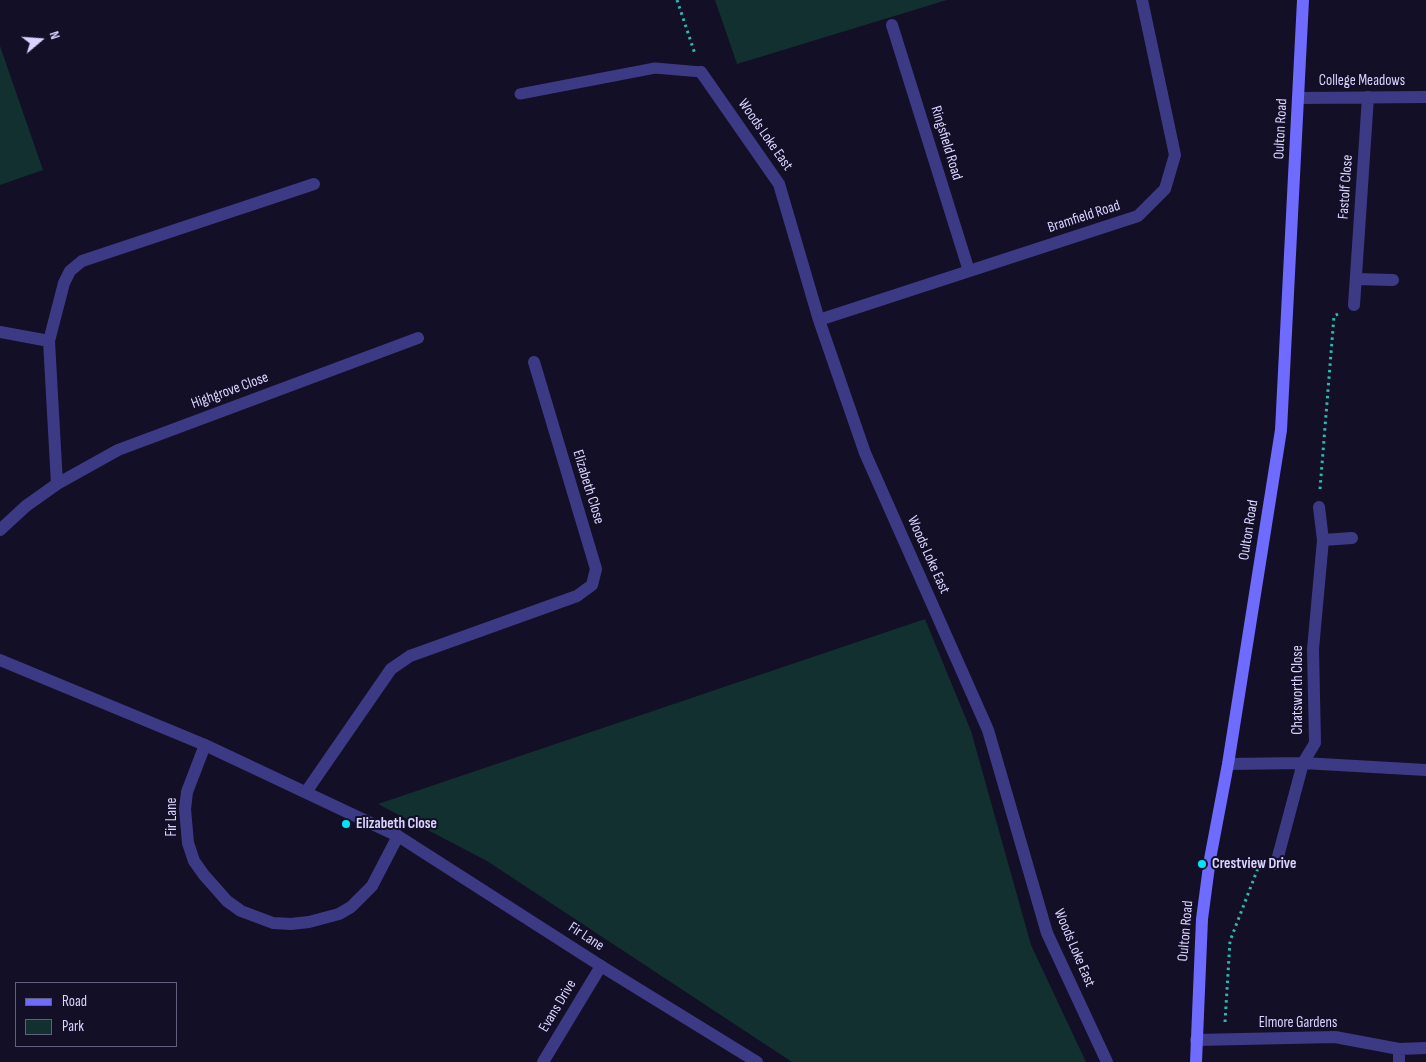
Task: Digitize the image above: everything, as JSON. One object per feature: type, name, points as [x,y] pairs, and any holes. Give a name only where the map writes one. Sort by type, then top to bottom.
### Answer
[{"type":"main road","name":"Oulton Road","points":[[1196,1062],[1202,920],[1210,859],[1228,764],[1281,430],[1303,0]]},
{"type":"street","name":"Bramfield Road","points":[[819,320],[1138,216],[1165,189],[1175,155],[1142,0]]},
{"type":"street","name":"Ringsfield Road","points":[[892,25],[969,271]]},
{"type":"street","name":"Woods Loke East","points":[[701,72],[779,184],[819,320],[865,453],[988,730],[1047,933],[1107,1062]]},
{"type":"street","name":"Fastolf Close","points":[[1354,306],[1368,97]]},
{"type":"street","name":"College Meadows","points":[[1299,98],[1426,97]]},
{"type":"street","points":[[57,484],[49,341],[64,283],[70,271],[82,261],[314,184]]},
{"type":"street","points":[[1356,279],[1393,280]]},
{"type":"street","points":[[0,332],[49,341]]},
{"type":"street","name":"Highgrove Close","points":[[0,530],[26,506],[57,484],[118,450],[418,338]]},
{"type":"street","name":"Elizabeth Close","points":[[306,792],[391,669],[410,656],[577,596],[592,585],[596,569],[534,362]]},
{"type":"street","name":"Chatsworth Close","points":[[1276,864],[1303,763],[1315,744],[1313,649],[1322,540],[1319,507]]},
{"type":"street","points":[[1322,540],[1352,538]]},
{"type":"street","name":"Fir Lane","points":[[0,660],[205,745],[398,836],[601,966],[757,1062]]},
{"type":"street","name":"Fir Lane","points":[[205,745],[187,792],[185,809],[188,843],[194,861],[204,875],[221,895],[241,911],[273,923],[291,924],[308,922],[339,914],[351,906],[372,886],[398,836]]},
{"type":"street","points":[[1228,764],[1303,763],[1426,770]]},
{"type":"street","name":"Evans Drive","points":[[543,1062],[601,966]]},
{"type":"street","name":"Elmore Gardens","points":[[1196,1040],[1335,1037],[1399,1056],[1426,1048]]},
{"type":"lane","points":[[520,94],[654,68],[701,72]]},
{"type":"path","points":[[677,0],[701,72]]},
{"type":"path","points":[[1319,507],[1334,316],[1354,306]]},
{"type":"path","points":[[1224,1040],[1230,941],[1258,868],[1276,864]]},
{"type":"green space","points":[[715,0],[947,0],[737,64]]},
{"type":"green space","points":[[0,46],[43,170],[0,185]]},
{"type":"green space","points":[[925,619],[971,731],[1031,945],[1086,1062],[792,1062],[487,861],[378,804]]},
{"type":"place","name":"Elizabeth Close","points":[[346,824]]},
{"type":"place","name":"Crestview Drive","points":[[1202,864]]}]
